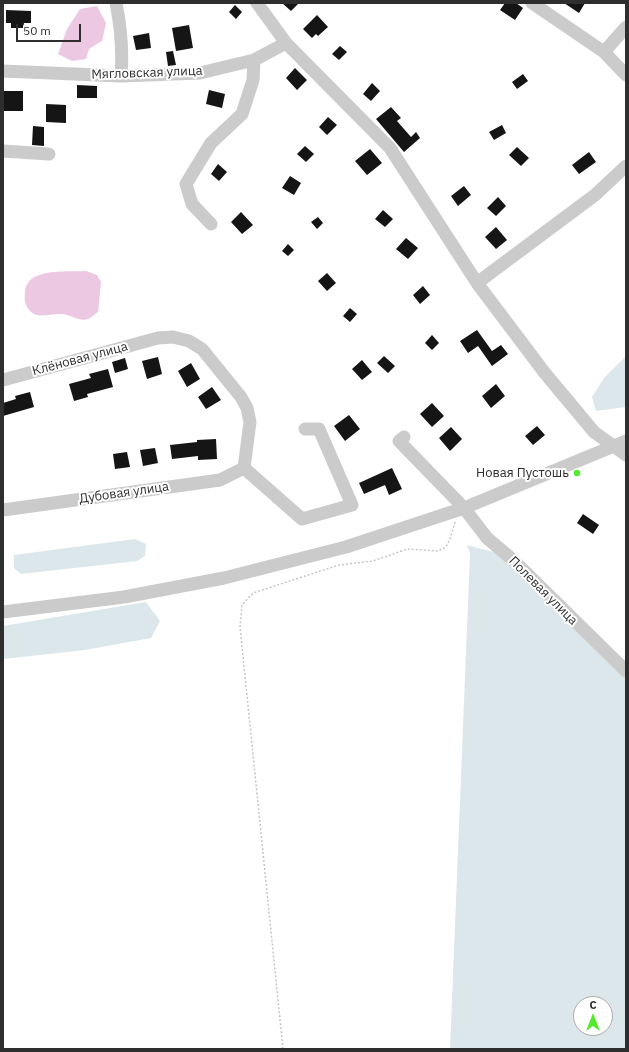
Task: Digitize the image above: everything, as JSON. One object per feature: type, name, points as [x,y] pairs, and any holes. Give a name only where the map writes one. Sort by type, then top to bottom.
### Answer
[{"type":"street","points":[[116,3],[122,45],[121,76]]},
{"type":"street","points":[[257,3],[286,43],[390,148],[477,283],[544,372],[589,426],[612,447],[626,455]]},
{"type":"street","points":[[533,3],[604,52],[626,75]]},
{"type":"street","points":[[604,52],[626,27]]},
{"type":"street","name":"Мягловская улица","points":[[3,72],[121,76],[200,73],[254,60],[286,43]]},
{"type":"street","points":[[211,224],[192,204],[187,192],[186,184],[210,143],[242,114],[248,102],[253,80],[254,60]]},
{"type":"street","points":[[3,151],[49,154]]},
{"type":"street","points":[[477,283],[595,195],[626,166]]},
{"type":"street","name":"Клёновая улица","points":[[3,380],[158,338],[173,337],[189,341],[202,349],[241,397],[247,408],[250,422],[244,468]]},
{"type":"street","points":[[244,468],[302,519],[352,505],[319,429],[305,428]]},
{"type":"street","name":"Полевая улица","points":[[404,437],[399,441],[487,538],[513,560],[626,671]]},
{"type":"street","points":[[3,612],[124,596],[224,578],[346,547],[461,509],[626,441]]},
{"type":"street","name":"Дубовая улица","points":[[3,510],[220,480],[244,468]]},
{"type":"path","points":[[283,1049],[240,627],[242,605],[253,593],[339,565],[373,560],[407,549],[438,551],[446,547],[450,540],[461,509]]},
{"type":"shaded area","points":[[97,6],[106,23],[102,41],[89,49],[86,59],[72,61],[58,54],[67,29],[80,9]]},
{"type":"shaded area","points":[[86,271],[97,275],[101,282],[98,312],[90,318],[85,320],[61,314],[38,315],[31,312],[27,307],[25,292],[27,284],[32,278],[49,272]]},
{"type":"shaded area","points":[[626,356],[626,407],[596,411],[592,397],[604,378]]},
{"type":"shaded area","points":[[135,539],[146,544],[145,556],[137,561],[21,574],[14,568],[14,555]]},
{"type":"shaded area","points":[[467,545],[501,554],[626,666],[626,1049],[450,1049],[470,553]]},
{"type":"shaded area","points":[[146,602],[160,621],[151,638],[85,650],[3,659],[3,626]]},
{"type":"building","points":[[282,3],[299,3],[291,11]]},
{"type":"building","points":[[505,3],[516,3],[523,8],[515,20],[500,10]]},
{"type":"building","points":[[564,3],[585,3],[579,13]]},
{"type":"building","points":[[235,5],[242,12],[236,19],[229,12]]},
{"type":"building","points":[[6,10],[31,11],[31,23],[24,23],[23,28],[11,28],[11,23],[6,23]]},
{"type":"building","points":[[317,15],[328,27],[318,36],[316,34],[312,38],[303,29]]},
{"type":"building","points":[[189,25],[193,48],[176,51],[172,28]]},
{"type":"building","points":[[149,33],[151,48],[136,50],[133,36]]},
{"type":"building","points":[[340,46],[347,52],[339,60],[332,54]]},
{"type":"building","points":[[173,51],[176,65],[168,66],[166,52]]},
{"type":"building","points":[[295,68],[307,80],[297,90],[286,78]]},
{"type":"building","points":[[523,74],[528,81],[517,89],[512,82]]},
{"type":"building","points":[[372,83],[380,91],[371,101],[363,94]]},
{"type":"building","points":[[77,85],[97,86],[97,98],[77,98]]},
{"type":"building","points":[[209,90],[225,94],[222,108],[206,104]]},
{"type":"building","points":[[3,91],[23,91],[23,111],[3,111]]},
{"type":"building","points":[[46,104],[66,105],[66,123],[46,122]]},
{"type":"building","points":[[391,107],[401,118],[397,121],[411,137],[416,132],[420,138],[404,152],[376,119]]},
{"type":"building","points":[[328,117],[337,125],[327,135],[319,127]]},
{"type":"building","points":[[502,125],[506,133],[494,140],[489,132]]},
{"type":"building","points":[[33,126],[44,127],[44,146],[32,145]]},
{"type":"building","points":[[305,146],[314,154],[306,162],[297,154]]},
{"type":"building","points":[[517,147],[529,158],[521,166],[509,155]]},
{"type":"building","points":[[370,149],[382,163],[367,175],[355,161]]},
{"type":"building","points":[[589,152],[596,162],[579,174],[572,165]]},
{"type":"building","points":[[218,164],[227,172],[219,181],[211,174]]},
{"type":"building","points":[[290,176],[301,183],[294,195],[282,188]]},
{"type":"building","points":[[464,186],[471,195],[458,206],[451,196]]},
{"type":"building","points":[[498,197],[506,206],[496,216],[487,208]]},
{"type":"building","points":[[383,210],[393,219],[385,227],[375,219]]},
{"type":"building","points":[[241,212],[253,225],[242,234],[231,222]]},
{"type":"building","points":[[318,217],[323,223],[317,229],[311,222]]},
{"type":"building","points":[[496,227],[507,240],[496,249],[485,237]]},
{"type":"building","points":[[406,238],[418,248],[408,259],[396,249]]},
{"type":"building","points":[[288,244],[294,250],[288,256],[282,251]]},
{"type":"building","points":[[327,273],[336,283],[327,291],[318,281]]},
{"type":"building","points":[[423,286],[430,295],[420,304],[413,295]]},
{"type":"building","points":[[350,308],[357,314],[350,322],[343,316]]},
{"type":"building","points":[[477,330],[492,351],[501,345],[508,354],[492,366],[478,346],[468,353],[460,341]]},
{"type":"building","points":[[432,335],[439,343],[432,350],[425,343]]},
{"type":"building","points":[[384,356],[395,366],[388,373],[377,363]]},
{"type":"building","points":[[158,357],[162,374],[147,379],[142,361]]},
{"type":"building","points":[[125,358],[128,369],[115,373],[112,362]]},
{"type":"building","points":[[362,360],[372,372],[362,380],[352,369]]},
{"type":"building","points":[[191,363],[200,379],[187,387],[178,371]]},
{"type":"building","points":[[108,369],[113,387],[87,394],[88,397],[74,401],[69,384],[91,378],[89,374]]},
{"type":"building","points":[[496,384],[505,396],[491,408],[482,396]]},
{"type":"building","points":[[212,387],[221,400],[206,409],[198,397]]},
{"type":"building","points":[[30,392],[34,407],[3,416],[3,403],[16,399],[15,396]]},
{"type":"building","points":[[432,403],[444,416],[432,427],[420,414]]},
{"type":"building","points":[[349,415],[360,429],[345,441],[334,426]]},
{"type":"building","points":[[537,426],[545,435],[533,445],[525,436]]},
{"type":"building","points":[[451,427],[462,439],[450,451],[439,438]]},
{"type":"building","points":[[216,439],[217,459],[198,460],[198,456],[172,459],[170,445],[197,442],[197,440]]},
{"type":"building","points":[[155,448],[158,463],[143,466],[140,450]]},
{"type":"building","points":[[127,452],[130,467],[115,469],[113,454]]},
{"type":"building","points":[[392,468],[402,489],[389,495],[385,485],[364,494],[359,483]]},
{"type":"building","points":[[583,514],[599,525],[593,534],[577,523]]},
{"type":"place","name":"Новая Пустошь","points":[[577,473]]}]
